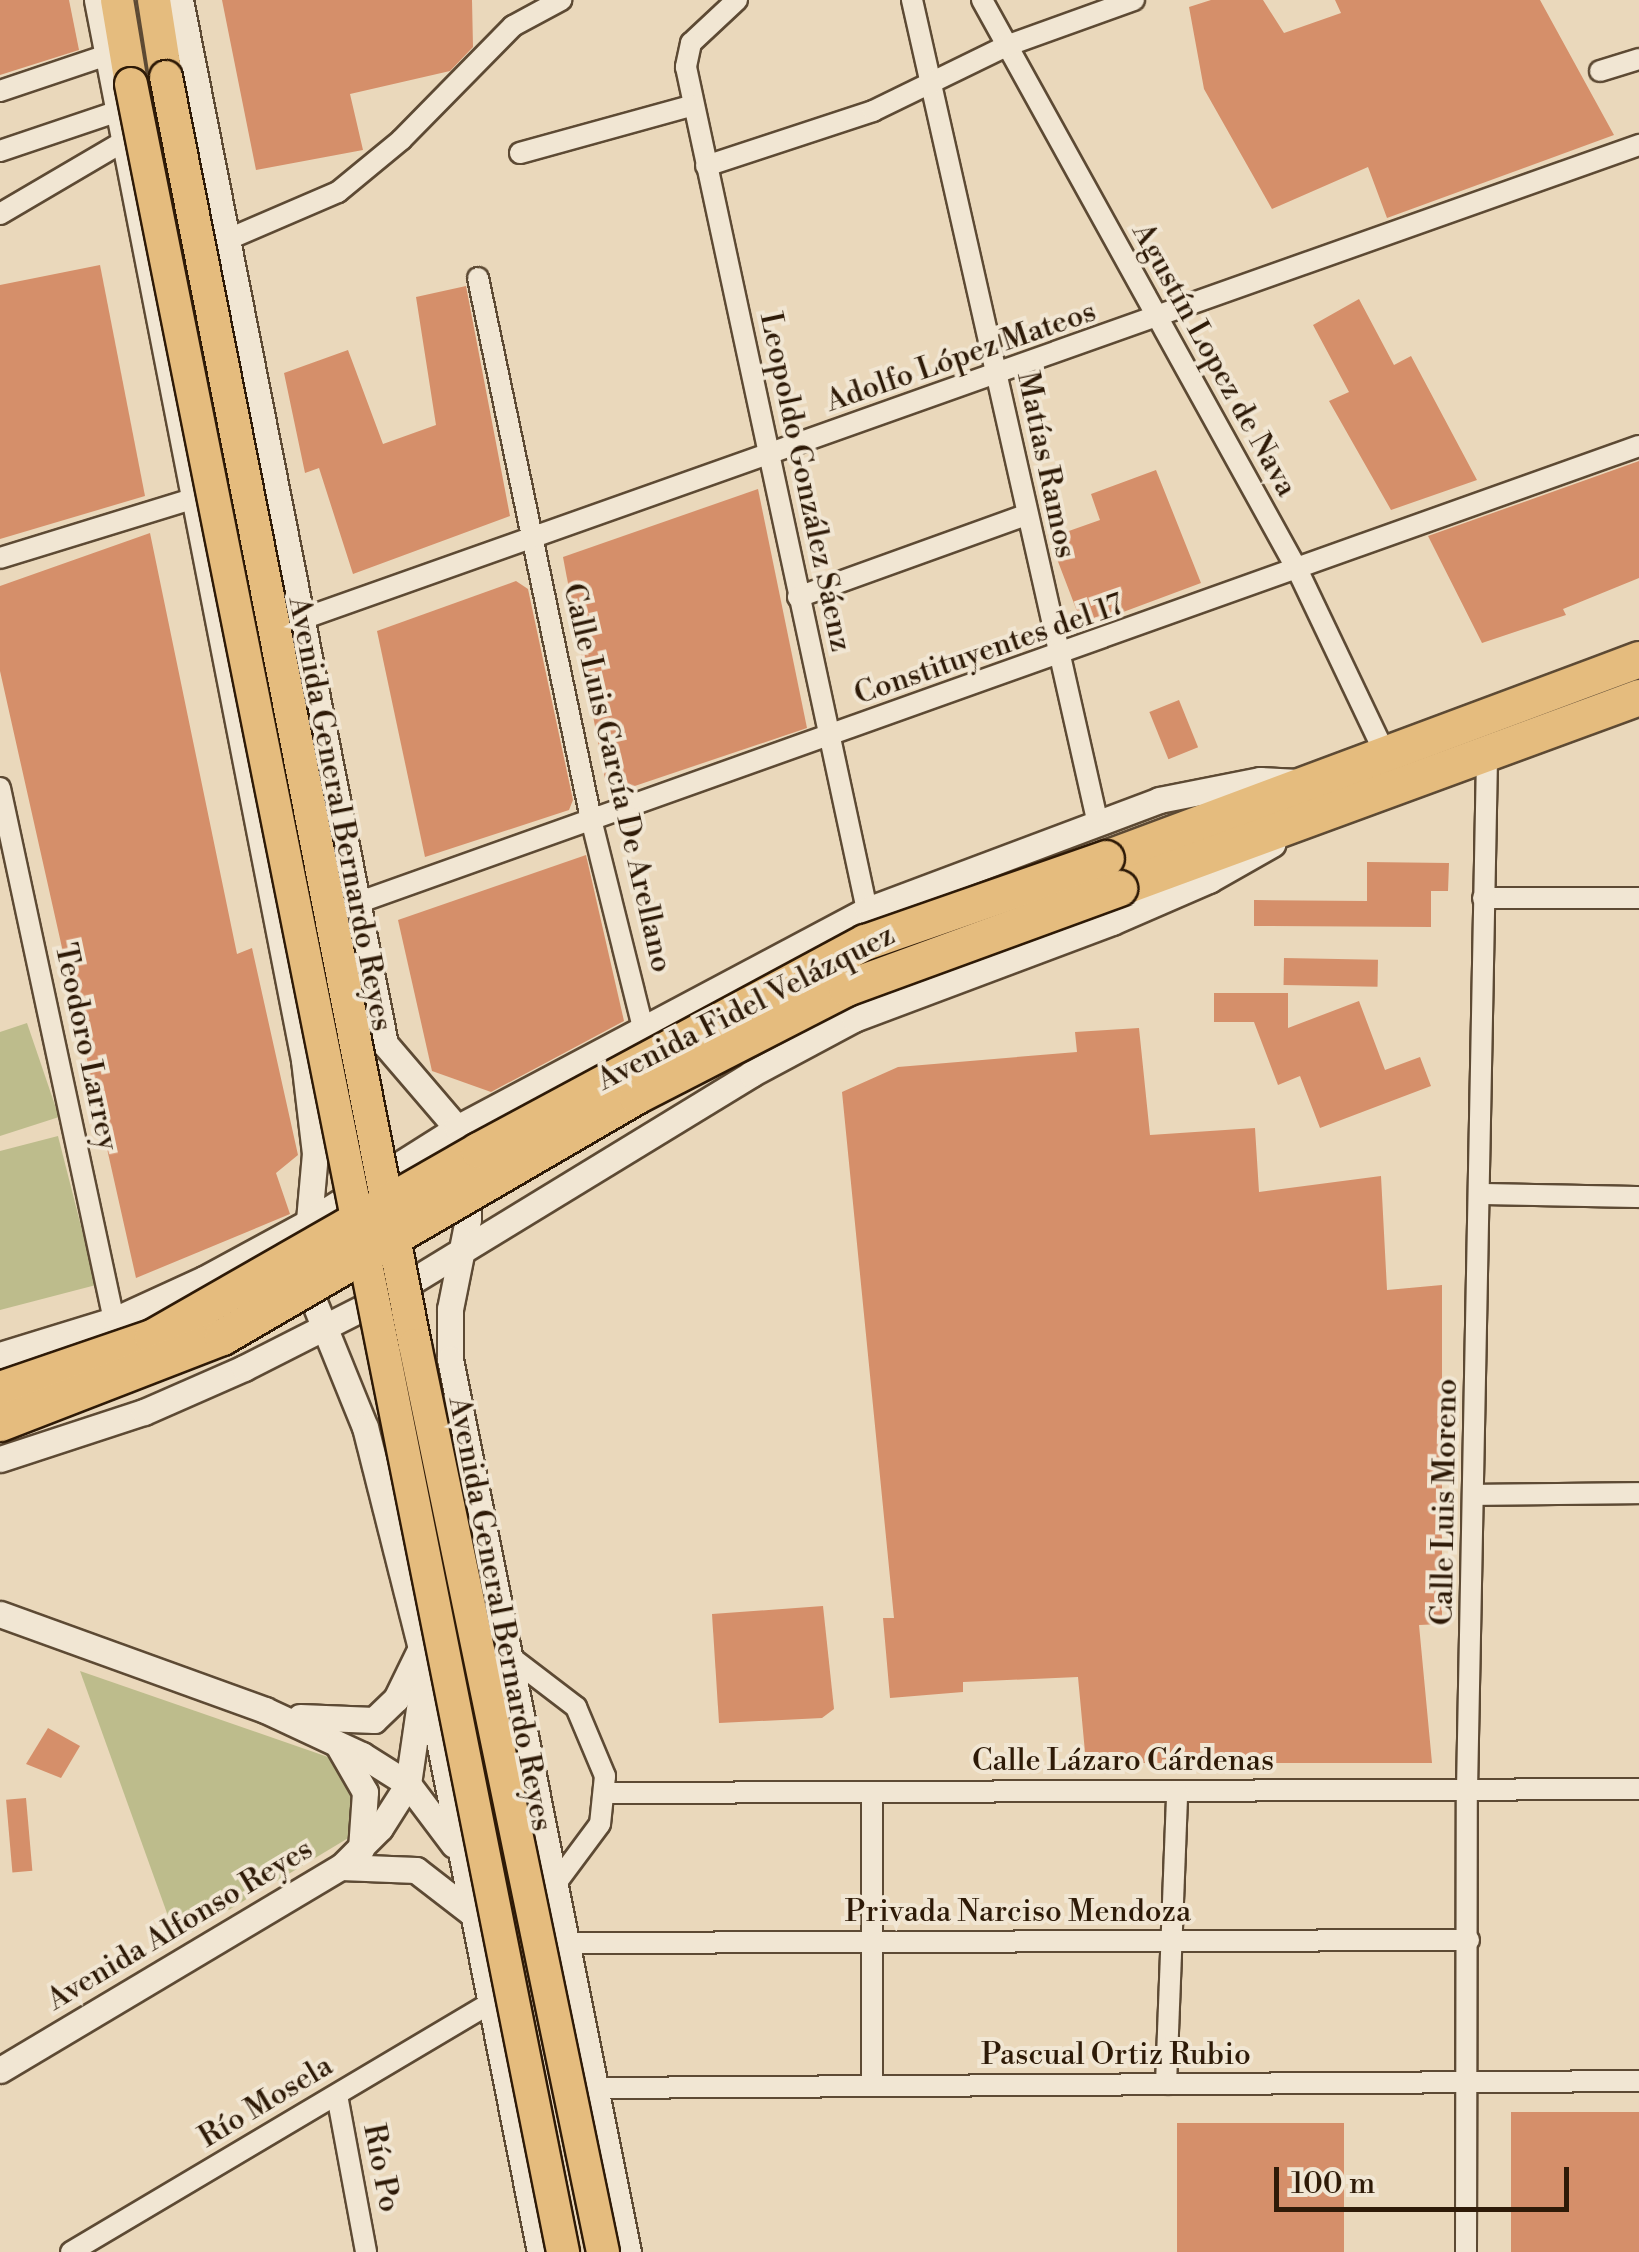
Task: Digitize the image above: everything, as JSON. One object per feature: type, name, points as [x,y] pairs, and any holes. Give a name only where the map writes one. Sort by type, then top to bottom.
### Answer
[{"type":"highway","name":"Avenida Fidel Velázquez","points":[[0,1389],[152,1337],[512,1132],[865,942],[1312,784],[1639,658]]},
{"type":"highway","name":"Avenida Fidel Velázquez","points":[[0,1422],[222,1337],[636,1096],[1108,856],[1296,826],[1639,698]]},
{"type":"main road","name":"Avenida General Bernardo Reyes","points":[[117,0],[124,98],[563,2252]]},
{"type":"main road","name":"Avenida General Bernardo Reyes","points":[[154,0],[166,78],[415,1345],[603,2252]]},
{"type":"street","name":"Avenida General Bernardo Reyes","points":[[97,0],[107,55],[124,98],[121,143],[304,1060],[315,1153],[304,1277],[322,1329],[365,1426],[422,1658],[540,2252]]},
{"type":"street","name":"Avenida General Bernardo Reyes","points":[[180,0],[224,242],[384,1044],[456,1128],[470,1172],[449,1332],[459,1405],[504,1652],[628,2252]]},
{"type":"street","points":[[224,242],[338,192],[402,140],[513,26],[561,0]]},
{"type":"street","name":"Leopoldo González Sáenz","points":[[737,0],[691,43],[686,67],[867,910]]},
{"type":"street","name":"Matías Ramos","points":[[912,0],[1057,658],[1108,856]]},
{"type":"street","name":"Agustín Lopez de Nava","points":[[982,0],[1298,570],[1385,754]]},
{"type":"street","points":[[706,166],[873,111],[930,80],[1093,6],[1134,0]]},
{"type":"street","points":[[0,91],[107,55]]},
{"type":"street","points":[[1600,71],[1639,59]]},
{"type":"street","points":[[0,151],[124,98]]},
{"type":"street","points":[[520,153],[694,105]]},
{"type":"street","points":[[0,214],[121,143]]},
{"type":"street","name":"Adolfo López Mateos","points":[[302,618],[1156,320],[1639,145]]},
{"type":"street","name":"Calle Luis García De Arellano","points":[[478,278],[591,819],[643,1028]]},
{"type":"street","name":"Constituyentes del 17","points":[[357,903],[1057,658],[1639,446]]},
{"type":"street","points":[[0,558],[192,498]]},
{"type":"street","points":[[798,597],[1026,514]]},
{"type":"street","name":"Calle Luis Moreno","points":[[1466,2252],[1467,1790],[1476,1495],[1487,754]]},
{"type":"street","name":"Teodoro Larrey","points":[[0,788],[9,880],[114,1320]]},
{"type":"street","points":[[0,1459],[190,1390],[322,1329],[854,1019],[1209,880],[1296,826]]},
{"type":"street","points":[[0,1355],[114,1320],[307,1223],[456,1128],[867,910],[1108,856]]},
{"type":"street","points":[[1484,898],[1639,898]]},
{"type":"street","points":[[304,1060],[342,1079],[369,1068],[384,1044]]},
{"type":"street","points":[[569,1071],[552,1106],[558,1131],[574,1151],[611,1160]]},
{"type":"street","points":[[1480,1194],[1639,1197]]},
{"type":"street","points":[[174,1291],[206,1312],[216,1335],[214,1361],[190,1390]]},
{"type":"street","points":[[365,1426],[376,1401],[402,1384],[433,1384],[459,1405]]},
{"type":"street","points":[[1476,1495],[1639,1494]]},
{"type":"street","points":[[0,1614],[265,1710],[338,1745],[408,1784],[461,1856]]},
{"type":"street","points":[[504,1652],[576,1708],[598,1748],[608,1793],[600,1824],[554,1886]]},
{"type":"street","points":[[265,1710],[339,1722],[374,1720],[396,1699],[422,1658]]},
{"type":"street","name":"Avenida Alfonso Reyes","points":[[0,2070],[342,1867],[361,1849],[408,1784],[422,1658]]},
{"type":"street","points":[[338,1745],[365,1792],[361,1849]]},
{"type":"street","name":"Calle Lázaro Cárdenas","points":[[608,1793],[1639,1790]]},
{"type":"street","points":[[1166,2084],[1177,1791]]},
{"type":"street","points":[[872,1792],[876,1942],[872,2086]]},
{"type":"street","name":"Avenida Alfonso Reyes","points":[[342,1867],[416,1870],[474,1915]]},
{"type":"street","name":"Privada Narciso Mendoza","points":[[566,1943],[1469,1940]]},
{"type":"street","name":"Río Mosela","points":[[72,2252],[492,2004]]},
{"type":"street","name":"Pascual Ortiz Rubio","points":[[594,2088],[1639,2081]]},
{"type":"street","name":"Río Po","points":[[337,2095],[366,2252]]},
{"type":"shaded area","points":[[27,1023],[59,1117],[0,1136],[0,1032]]},
{"type":"shaded area","points":[[58,1136],[96,1285],[0,1310],[0,1151]]},
{"type":"shaded area","points":[[80,1671],[328,1757],[344,1768],[357,1795],[350,1837],[177,1941]]},
{"type":"building","points":[[0,0],[69,0],[79,50],[0,75]]},
{"type":"building","points":[[222,0],[472,0],[473,47],[450,71],[350,94],[363,150],[256,170]]},
{"type":"building","points":[[1211,0],[1263,0],[1284,33],[1341,13],[1335,0],[1540,0],[1614,135],[1387,218],[1368,167],[1272,209],[1204,89],[1189,7]]},
{"type":"building","points":[[100,265],[145,496],[0,539],[0,285]]},
{"type":"building","points":[[466,286],[510,516],[353,574],[319,468],[305,473],[284,373],[348,350],[383,444],[436,425],[416,297]]},
{"type":"building","points":[[1359,299],[1394,365],[1411,356],[1477,480],[1391,510],[1329,401],[1349,392],[1313,325]]},
{"type":"building","points":[[1639,461],[1639,578],[1563,609],[1566,615],[1482,643],[1428,536]]},
{"type":"building","points":[[1156,470],[1201,583],[1083,627],[1049,538],[1100,520],[1091,494]]},
{"type":"building","points":[[758,489],[807,728],[608,795],[563,557]]},
{"type":"building","points":[[150,533],[237,954],[252,948],[298,1155],[276,1173],[290,1214],[136,1278],[0,671],[0,586]]},
{"type":"building","points":[[516,581],[528,589],[573,800],[569,810],[425,857],[377,631]]},
{"type":"building","points":[[1179,700],[1198,747],[1168,759],[1149,712]]},
{"type":"building","points":[[586,855],[624,1021],[491,1092],[432,1071],[398,920]]},
{"type":"building","points":[[1367,862],[1449,863],[1448,891],[1431,891],[1431,927],[1254,926],[1254,900],[1367,901]]},
{"type":"building","points":[[1284,958],[1378,960],[1378,987],[1284,985]]},
{"type":"building","points":[[1214,993],[1288,993],[1288,1028],[1359,1001],[1385,1070],[1420,1057],[1431,1086],[1320,1128],[1300,1076],[1278,1085],[1254,1022],[1214,1022]]},
{"type":"building","points":[[1139,1028],[1150,1135],[1255,1128],[1259,1192],[1381,1176],[1387,1290],[1442,1285],[1442,1624],[1419,1625],[1432,1763],[1086,1763],[1078,1677],[963,1682],[963,1692],[890,1698],[883,1618],[894,1618],[842,1092],[898,1067],[1077,1052],[1075,1032]]},
{"type":"building","points":[[823,1606],[834,1709],[822,1718],[719,1723],[712,1614]]},
{"type":"building","points":[[48,1728],[80,1746],[61,1778],[26,1764]]},
{"type":"building","points":[[26,1798],[32,1871],[12,1872],[6,1800]]},
{"type":"building","points":[[1511,2112],[1639,2112],[1639,2252],[1511,2252]]},
{"type":"building","points":[[1177,2123],[1344,2123],[1344,2252],[1177,2252]]}]
